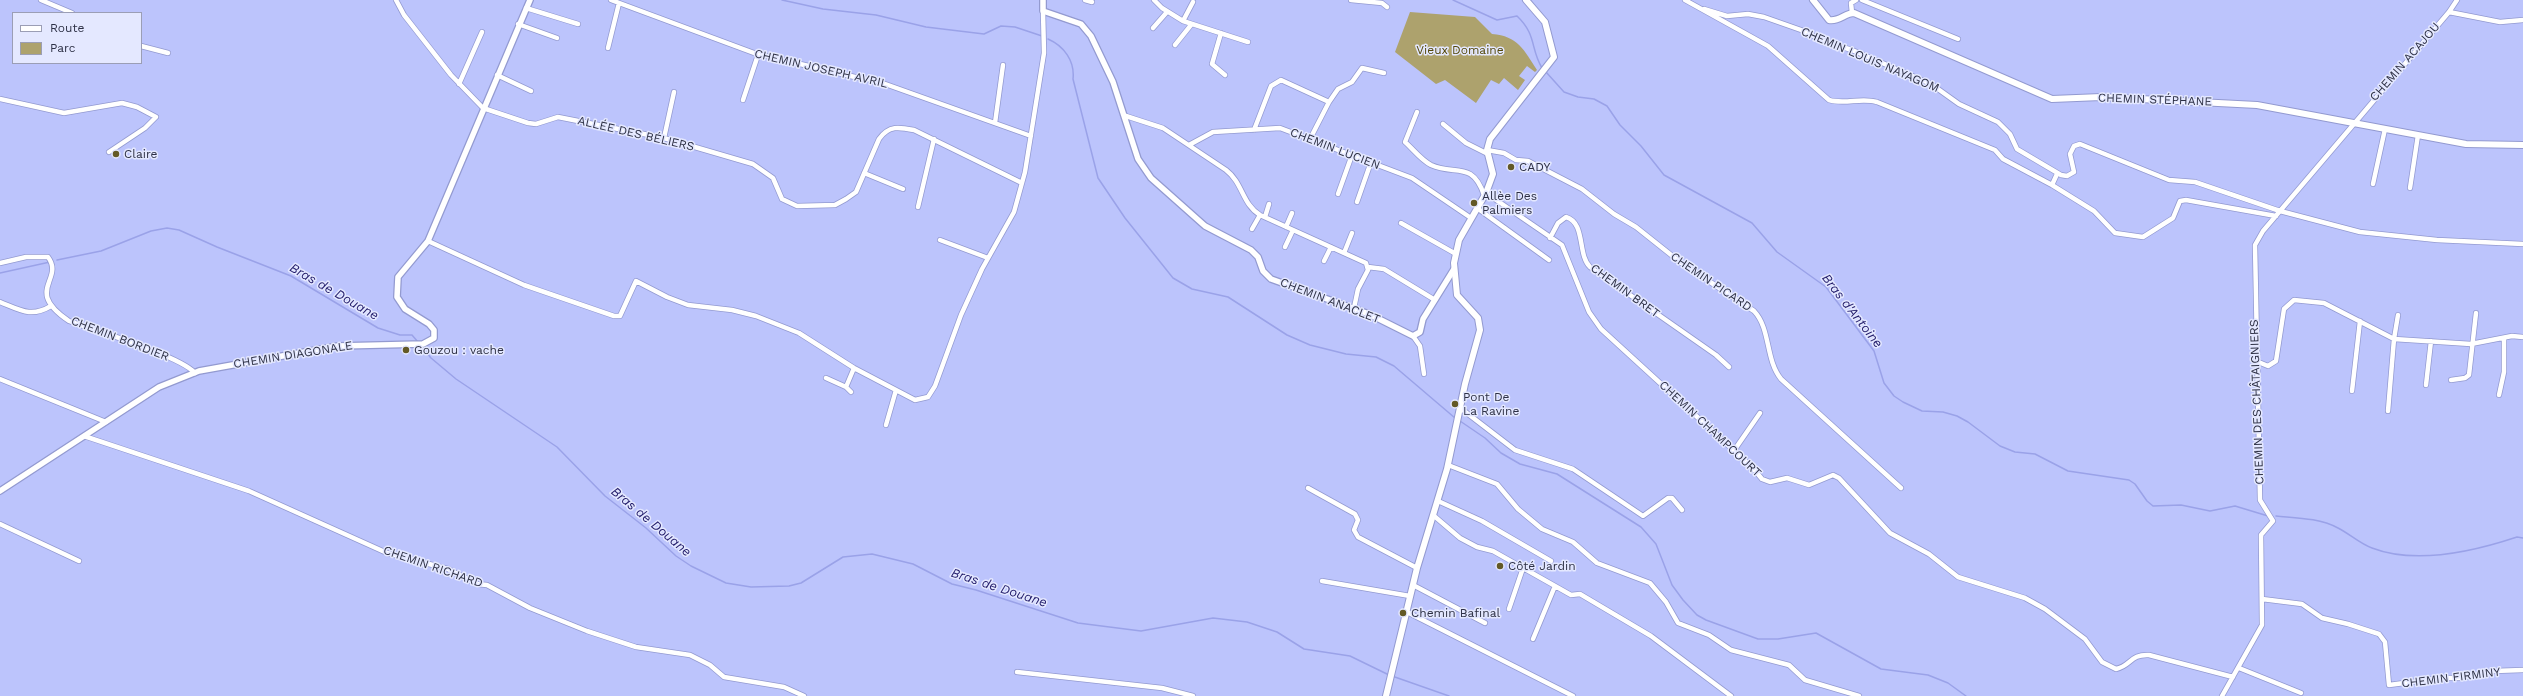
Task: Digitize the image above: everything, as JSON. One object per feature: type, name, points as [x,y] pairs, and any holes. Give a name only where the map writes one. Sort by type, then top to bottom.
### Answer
[{"type":"main road","points":[[1386,696],[1417,568],[1448,465],[1455,424],[1480,323],[1477,316],[1457,295],[1454,269],[1459,240],[1485,194],[1493,174],[1487,152],[1490,139],[1511,110],[1542,74],[1554,57],[1545,22],[1526,0]]},
{"type":"main road","points":[[1813,0],[1829,20],[1837,20],[1852,13]]},
{"type":"main road","name":"CHEMIN STÉPHANE","points":[[1852,13],[2052,99],[2101,97],[2228,102],[2257,105],[2466,144],[2523,145]]},
{"type":"street","points":[[41,0],[70,12]]},
{"type":"street","name":"ALLÉE DES BÉLIERS","points":[[396,0],[404,15],[459,84],[483,108],[528,123],[536,124],[558,117],[664,138],[753,164],[773,178],[782,200],[797,206],[835,205],[856,192],[880,139],[889,129],[900,127],[914,130],[934,139],[1022,183]]},
{"type":"street","name":"CHEMIN DIAGONALE","points":[[0,491],[159,387],[195,373],[328,347],[361,344],[420,345],[427,344],[434,338],[434,330],[429,324],[405,309],[397,297],[398,277],[428,241],[518,24],[530,0]]},
{"type":"street","name":"CHEMIN JOSEPH AVRIL","points":[[611,0],[758,55],[859,78],[874,80],[1031,136]]},
{"type":"street","points":[[428,241],[524,285],[614,316],[620,316],[624,311],[636,280],[666,297],[688,305],[732,310],[756,316],[799,333],[854,368],[915,400],[928,397],[935,386],[961,315],[988,258],[1014,212],[1022,183],[1031,136],[1045,38],[1043,0]]},
{"type":"street","points":[[1085,0],[1092,2]]},
{"type":"street","points":[[1154,0],[1167,12],[1191,25],[1248,42]]},
{"type":"street","points":[[1351,0],[1382,3],[1388,7]]},
{"type":"street","points":[[1685,0],[1704,9],[1724,24],[1768,46],[1830,100],[1837,102],[1865,100],[1877,102],[1994,150],[2003,159],[2052,185],[2094,211],[2115,233],[2143,237],[2173,218],[2176,205],[2180,201],[2186,200],[2276,216]]},
{"type":"street","points":[[1852,13],[1851,3],[1856,0]]},
{"type":"street","points":[[1862,0],[1958,39]]},
{"type":"street","name":"CHEMIN ACAJOU","points":[[2353,124],[2449,12],[2457,0]]},
{"type":"street","points":[[1183,21],[1193,2]]},
{"type":"street","points":[[608,48],[620,3]]},
{"type":"street","points":[[526,8],[578,24]]},
{"type":"street","name":"CHEMIN LOUIS NAYAGOM","points":[[1704,9],[1727,16],[1755,15],[1771,20],[1801,30],[1829,43],[1852,50],[1931,84],[1959,104],[1998,122],[2010,134],[2017,149],[2058,174]]},
{"type":"street","name":"CHEMIN ANACLET","points":[[1043,10],[1076,21],[1085,28],[1113,82],[1126,116],[1134,149],[1144,169],[1195,218],[1212,231],[1251,250],[1258,257],[1263,271],[1271,278],[1354,308],[1413,336]]},
{"type":"street","points":[[1153,28],[1167,12]]},
{"type":"street","points":[[2449,12],[2500,22],[2523,20]]},
{"type":"street","points":[[518,24],[557,38]]},
{"type":"street","points":[[1175,45],[1191,25]]},
{"type":"street","points":[[459,84],[482,32]]},
{"type":"street","points":[[1221,33],[1212,64],[1225,75]]},
{"type":"street","points":[[142,46],[168,53]]},
{"type":"street","points":[[743,100],[758,55]]},
{"type":"street","points":[[995,123],[1003,65]]},
{"type":"street","points":[[1310,139],[1329,102],[1338,89],[1352,82],[1362,68],[1384,73]]},
{"type":"street","points":[[497,75],[531,90]]},
{"type":"street","points":[[1254,130],[1271,86],[1277,81],[1280,80],[1295,86],[1329,102]]},
{"type":"street","points":[[664,138],[674,92]]},
{"type":"street","points":[[0,99],[64,113],[122,103],[137,107],[156,117],[145,128],[109,152]]},
{"type":"street","points":[[1417,112],[1405,142],[1430,164],[1453,168],[1474,176],[1485,194]]},
{"type":"street","points":[[1126,116],[1162,128],[1231,174],[1239,184],[1249,206],[1262,216],[1362,261],[1368,267],[1384,270],[1435,300]]},
{"type":"street","name":"CHEMIN PICARD","points":[[1442,124],[1466,143],[1487,152],[1504,153],[1516,160],[1528,161],[1582,189],[1614,214],[1636,227],[1680,262],[1754,311],[1761,319],[1772,363],[1781,379],[1902,488]]},
{"type":"street","name":"CHEMIN DES CHÂTAIGNIERS","points":[[2222,696],[2262,625],[2261,535],[2273,521],[2260,500],[2254,245],[2280,211],[2353,124]]},
{"type":"street","name":"CHEMIN LUCIEN","points":[[1189,146],[1213,132],[1280,128],[1412,178],[1471,218]]},
{"type":"street","points":[[2373,184],[2385,129]]},
{"type":"street","points":[[2410,188],[2418,135]]},
{"type":"street","points":[[918,207],[934,139]]},
{"type":"street","points":[[2052,185],[2058,174],[2067,176],[2074,172],[2070,154],[2074,146],[2080,144],[2169,180],[2194,182],[2280,211],[2360,232],[2437,240],[2523,244]]},
{"type":"street","points":[[1338,194],[1352,155]]},
{"type":"street","points":[[1357,202],[1371,162]]},
{"type":"street","points":[[864,173],[903,189]]},
{"type":"street","name":"CHEMIN CHAMPCOURT","points":[[1485,194],[1565,249],[1573,276],[1590,312],[1601,329],[1766,481],[1788,478],[1809,485],[1830,476],[1839,478],[1890,533],[1929,554],[1958,577],[2025,598],[2045,609],[2085,639],[2102,662],[2116,669],[2121,668],[2139,655],[2149,655],[2186,666],[2233,677]]},
{"type":"street","points":[[1252,229],[1269,204]]},
{"type":"street","points":[[1477,208],[1549,260]]},
{"type":"street","points":[[1286,227],[1292,213]]},
{"type":"street","name":"CHEMIN BRET","points":[[1550,238],[1560,219],[1566,217],[1573,220],[1579,230],[1584,257],[1590,267],[1716,355],[1729,367]]},
{"type":"street","points":[[1401,223],[1456,254]]},
{"type":"street","points":[[1285,247],[1292,230]]},
{"type":"street","points":[[1344,253],[1352,233]]},
{"type":"street","points":[[940,240],[988,258]]},
{"type":"street","points":[[1324,261],[1331,247]]},
{"type":"street","points":[[0,263],[38,256],[48,257],[53,267],[46,293],[47,301],[51,306],[35,313],[28,314],[0,302]]},
{"type":"street","points":[[1354,308],[1358,289],[1368,267]]},
{"type":"street","points":[[1424,374],[1420,346],[1413,336],[1420,332],[1423,319],[1454,269]]},
{"type":"street","points":[[2256,361],[2268,366],[2276,361],[2284,309],[2294,300],[2324,303],[2394,338],[2471,344],[2504,338],[2523,337]]},
{"type":"street","name":"CHEMIN BORDIER","points":[[51,306],[69,321],[166,357],[190,367],[195,373]]},
{"type":"street","points":[[2451,380],[2469,376],[2471,344],[2476,313]]},
{"type":"street","points":[[2388,411],[2394,338],[2398,315]]},
{"type":"street","points":[[2352,391],[2360,321]]},
{"type":"street","points":[[2499,395],[2504,372],[2504,338]]},
{"type":"street","points":[[2426,385],[2431,341]]},
{"type":"street","points":[[846,387],[854,368]]},
{"type":"street","points":[[826,378],[846,387],[851,392]]},
{"type":"street","points":[[0,379],[106,422]]},
{"type":"street","points":[[886,425],[896,390]]},
{"type":"street","points":[[1459,409],[1515,450],[1573,469],[1643,516],[1668,498],[1672,498],[1682,510]]},
{"type":"street","points":[[1733,452],[1760,413]]},
{"type":"street","name":"CHEMIN RICHARD","points":[[84,436],[249,490],[387,553],[448,570],[477,584],[487,585],[530,608],[587,630],[636,647],[690,655],[710,665],[724,677],[784,687],[804,696]]},
{"type":"street","points":[[1448,465],[1498,484],[1518,509],[1542,529],[1573,542],[1597,563],[1650,584],[1666,602],[1678,623],[1708,635],[1731,650],[1789,665],[1805,680],[1859,696]]},
{"type":"street","points":[[1308,488],[1355,514],[1358,520],[1354,530],[1358,537],[1417,568]]},
{"type":"street","points":[[1438,501],[1482,521],[1551,561]]},
{"type":"street","points":[[1433,515],[1460,538],[1477,547],[1493,551],[1571,595],[1580,594],[1651,636],[1731,696]]},
{"type":"street","points":[[0,524],[79,561]]},
{"type":"street","points":[[1509,609],[1523,568]]},
{"type":"street","points":[[1322,581],[1410,596]]},
{"type":"street","points":[[1413,585],[1485,623]]},
{"type":"street","points":[[1533,639],[1555,586]]},
{"type":"street","name":"CHEMIN FIRMINY","points":[[2262,598],[2302,604],[2322,618],[2348,624],[2379,634],[2385,642],[2389,685],[2442,678],[2461,678],[2494,671],[2523,670]]},
{"type":"street","points":[[1407,612],[1573,696]]},
{"type":"street","points":[[2239,668],[2301,693]]},
{"type":"street","points":[[1017,672],[1162,688],[1193,696]]},
{"type":"green space","name":"Vieux Domaine","points":[[1410,12],[1475,17],[1492,34],[1501,35],[1519,45],[1537,70],[1535,72],[1527,66],[1519,76],[1525,80],[1518,90],[1504,78],[1499,84],[1491,80],[1476,103],[1445,80],[1436,84],[1395,52]]},
{"type":"waterway","points":[[782,0],[823,9],[876,15],[926,27],[984,34],[1001,26],[1015,27],[1042,36]]},
{"type":"waterway","name":"Bras d'Antoine","points":[[1453,0],[1497,20],[1517,16],[1528,29],[1538,61],[1542,68]]},
{"type":"waterway","points":[[1048,39],[1059,46],[1070,60],[1073,79],[1098,178],[1125,218],[1173,278],[1192,289],[1228,297],[1287,335],[1310,345],[1346,354],[1376,357],[1394,366],[1455,418]]},
{"type":"waterway","name":"Bras d'Antoine","points":[[1546,72],[1564,92],[1578,97],[1594,99],[1607,106],[1620,125],[1641,146],[1664,175],[1752,223],[1777,252],[1826,287],[1874,351],[1884,383],[1894,396],[1903,402],[1922,411],[1943,412],[1957,416],[1968,422],[2000,446],[2015,452],[2035,454],[2068,471],[2129,480],[2135,484],[2147,501],[2153,506],[2181,505],[2210,511],[2235,506],[2268,516]]},
{"type":"waterway","name":"Bras de Douane","points":[[57,260],[101,251],[151,231],[167,228],[179,230],[217,247],[291,276],[378,328],[400,335],[412,335],[418,342]]},
{"type":"waterway","name":"Bras de Douane","points":[[0,273],[50,262]]},
{"type":"waterway","name":"Bras de Douane","points":[[421,346],[431,358],[456,379],[557,447],[605,496],[646,528],[676,556],[691,566],[726,583],[751,587],[789,586],[801,583],[843,557],[872,554],[913,564],[952,584],[976,590],[1078,623],[1141,631],[1213,618],[1247,622],[1277,632],[1304,649],[1350,656],[1389,675]]},
{"type":"waterway","points":[[1460,421],[1485,438],[1501,453],[1520,464],[1557,474],[1641,527],[1656,544],[1672,585],[1697,615],[1706,620],[1758,639],[1778,639],[1816,633],[1881,669],[1928,675],[1948,683],[1966,696]]},
{"type":"waterway","name":"Bras d'Antoine","points":[[2276,516],[2323,522],[2338,528],[2372,548],[2389,553],[2407,555],[2426,556],[2445,554],[2483,547],[2517,537],[2523,538]]},
{"type":"waterway","name":"Bras de Douane","points":[[1392,676],[1449,696]]},
{"type":"place","name":"Claire","points":[[116,154]]},
{"type":"place","name":"CADY","points":[[1511,167]]},
{"type":"place","name":"Allèe Des Palmiers","points":[[1474,203]]},
{"type":"place","name":"Gouzou : vache","points":[[406,350]]},
{"type":"place","name":"Pont De La Ravine","points":[[1455,404]]},
{"type":"place","name":"Côté Jardin","points":[[1500,566]]},
{"type":"place","name":"Chemin Bafinal","points":[[1403,613]]}]
